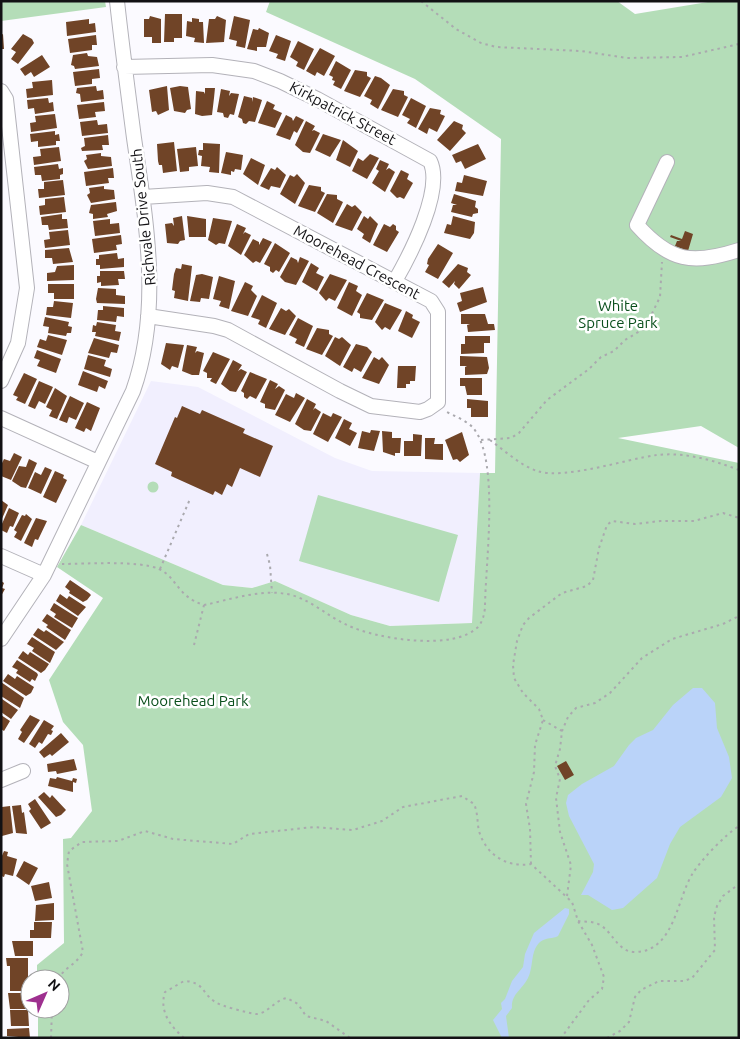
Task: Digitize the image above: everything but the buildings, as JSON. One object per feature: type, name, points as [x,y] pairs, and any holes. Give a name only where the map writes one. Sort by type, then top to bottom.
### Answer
[{"type":"street","name":"Richvale Drive South","points":[[1,640],[47,570],[134,388],[148,316],[151,294],[143,197],[124,67],[117,1]]},
{"type":"street","name":"Kirkpatrick Street","points":[[124,67],[212,65],[254,72],[280,81],[317,99],[430,161],[434,169],[434,179],[422,227],[395,281]]},
{"type":"street","points":[[1,91],[6,100],[26,288],[18,343],[1,381]]},
{"type":"street","points":[[667,162],[636,225],[663,250],[685,258],[706,258],[739,250]]},
{"type":"street","name":"Moorehead Crescent","points":[[143,197],[207,192],[233,197],[431,301],[438,312],[438,402],[434,405]]},
{"type":"street","points":[[148,316],[214,326],[228,330],[340,392],[371,406],[420,412],[434,405]]},
{"type":"street","points":[[1,418],[98,462]]},
{"type":"street","points":[[1,556],[47,570]]},
{"type":"street","points":[[1,780],[23,771]]},
{"type":"path","points":[[421,1],[456,29],[481,43],[496,47],[581,51],[627,58],[682,56],[739,44]]},
{"type":"path","points":[[481,440],[512,438],[519,433],[546,400],[589,369],[600,357],[614,351],[624,340],[645,328],[660,297],[663,250]]},
{"type":"path","points":[[47,570],[144,566],[160,570],[187,598],[204,605],[272,593],[297,597],[348,626],[394,637],[442,642],[472,631],[483,619],[485,608],[488,476],[481,440],[473,427],[434,405]]},
{"type":"path","points":[[490,440],[527,466],[552,474],[659,455],[678,454],[723,464],[739,470]]},
{"type":"path","points":[[160,570],[190,499]]},
{"type":"path","points":[[531,864],[530,829],[526,804],[534,772],[535,746],[543,720],[539,709],[523,693],[514,678],[514,658],[521,630],[529,618],[562,593],[588,586],[593,580],[599,548],[609,522],[614,520],[635,524],[660,521],[694,521],[726,513],[739,518]]},
{"type":"path","points":[[267,554],[270,564],[272,593]]},
{"type":"path","points":[[194,645],[204,605]]},
{"type":"path","points":[[567,896],[571,865],[560,832],[556,798],[560,779],[555,766],[560,750],[562,731],[572,712],[602,699],[616,688],[642,658],[672,639],[724,624],[739,616]]},
{"type":"path","points":[[543,720],[562,731]]},
{"type":"path","points":[[68,969],[76,963],[83,952],[66,864],[69,851],[82,842],[118,841],[145,831],[173,839],[234,844],[249,834],[314,827],[353,830],[382,821],[403,807],[462,796],[474,804],[480,832],[495,855],[508,864],[531,864],[567,896],[574,908],[578,922],[592,945],[601,967],[604,983],[602,989],[589,1000],[561,1038]]},
{"type":"path","points":[[578,922],[593,922],[602,926],[620,945],[631,952],[643,951],[656,944],[676,916],[692,874],[721,841],[739,826]]},
{"type":"path","points":[[607,1038],[620,1031],[629,1022],[635,997],[641,990],[659,981],[684,981],[692,978],[715,950],[714,917],[717,906],[724,896],[739,884]]},
{"type":"path","points":[[184,1038],[169,1021],[163,1002],[165,992],[184,981],[200,984],[219,1004],[256,1014],[266,1011],[277,1001],[287,998],[298,1004],[306,1016],[330,1023],[350,1038]]},
{"type":"path","points":[[51,1038],[52,1019]]},
{"type":"shaded area","points":[[151,381],[198,387],[335,458],[372,471],[480,473],[472,623],[390,626],[351,615],[275,581],[252,588],[223,585],[81,525]]},
{"type":"green space","points":[[1,1],[105,1],[106,7],[1,21]]},
{"type":"green space","points":[[270,1],[617,1],[635,14],[714,1],[739,1],[739,448],[701,426],[618,438],[739,463],[739,1038],[38,1038],[38,1019],[70,1019],[70,969],[37,969],[37,965],[64,943],[63,839],[71,838],[92,811],[83,745],[63,722],[49,680],[103,598],[57,567],[81,525],[223,585],[252,588],[275,581],[351,615],[390,626],[472,623],[480,473],[495,473],[501,139],[415,79],[266,12]]},
{"type":"green space","points":[[153,481],[159,487],[153,493],[147,487]]},
{"type":"green space","points":[[318,495],[458,535],[439,602],[299,561]]},
{"type":"water","points":[[693,688],[702,688],[715,703],[717,728],[729,757],[732,778],[721,797],[680,827],[670,844],[657,878],[623,908],[612,910],[588,895],[581,895],[593,872],[594,864],[569,816],[566,803],[568,795],[582,784],[614,766],[636,738],[653,730],[673,705]]},
{"type":"water","points":[[565,908],[569,909],[569,914],[558,936],[542,940],[533,954],[528,978],[513,999],[512,1008],[506,1016],[509,1038],[502,1038],[493,1020],[502,1009],[501,1003],[505,999],[512,981],[523,967],[525,954],[534,933]]},
{"type":"park label","name":"White Spruce Park","points":[[618,314]]},
{"type":"park label","name":"Moorehead Park","points":[[193,700]]}]
